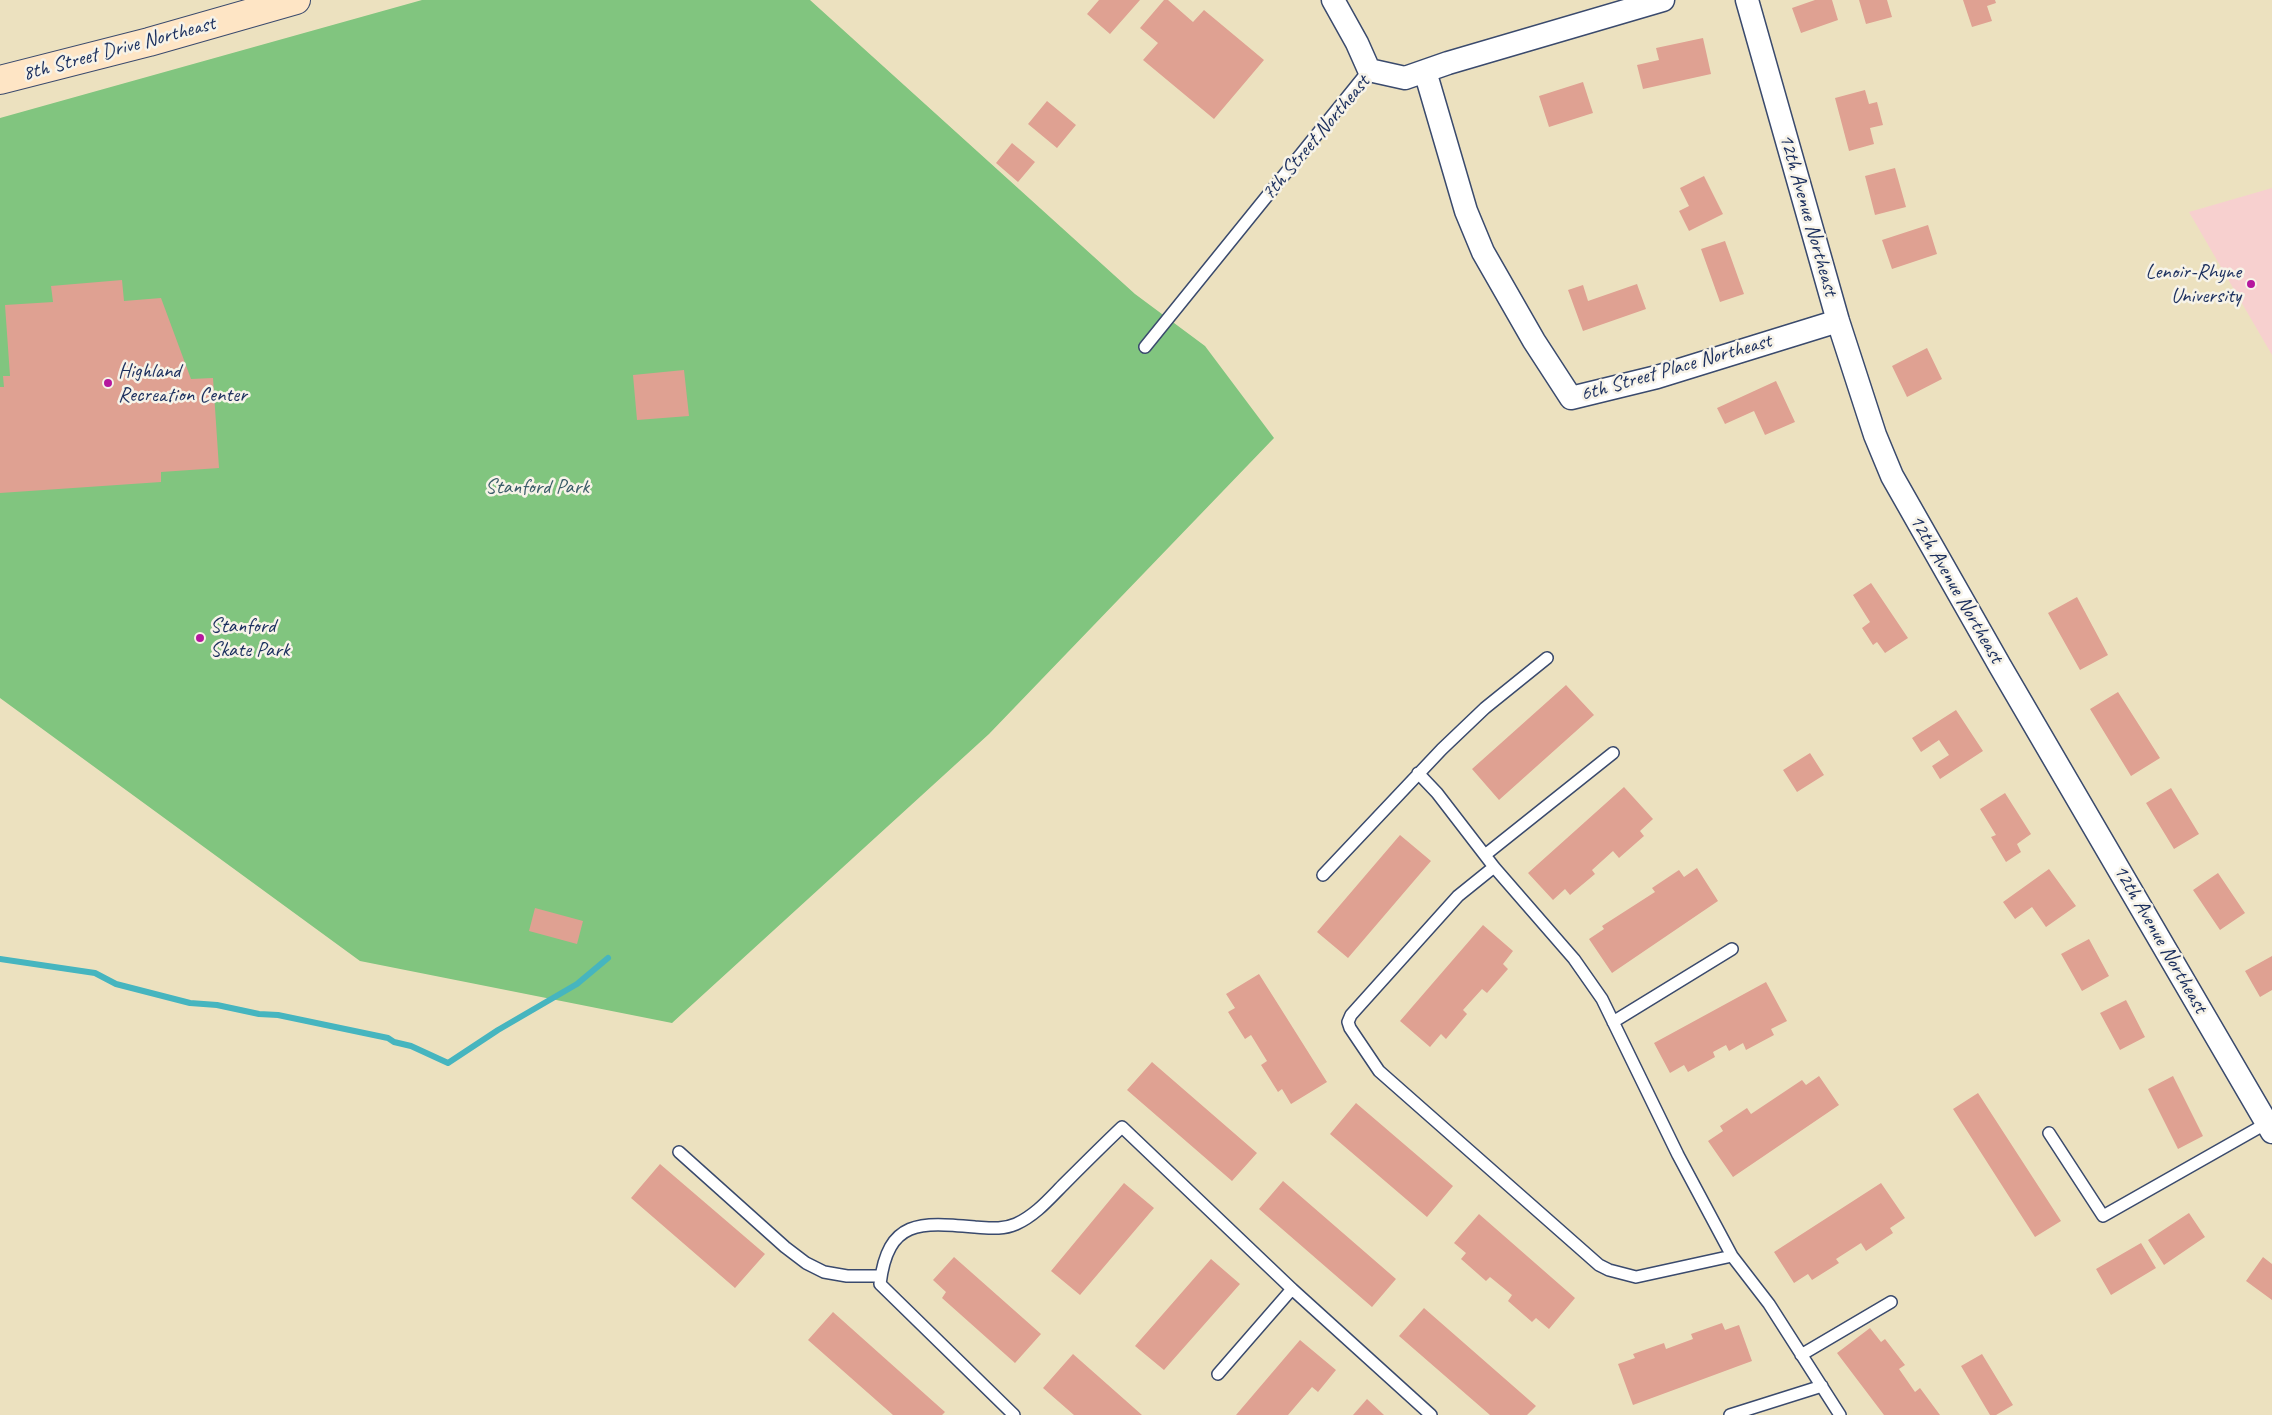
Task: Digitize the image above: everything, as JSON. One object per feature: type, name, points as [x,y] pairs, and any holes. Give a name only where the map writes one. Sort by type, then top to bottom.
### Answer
[{"type":"main road","name":"8th Street Drive Northeast","points":[[0,80],[149,42],[296,0]]},
{"type":"street","points":[[1333,0],[1357,43],[1369,70]]},
{"type":"street","name":"7th Street Northeast","points":[[1369,70],[1405,78],[1663,0]]},
{"type":"street","name":"12th Avenue Northeast","points":[[1747,0],[1838,321],[1875,434],[1892,476],[2000,666],[2269,1128]]},
{"type":"street","name":"6th Street Place Northeast","points":[[1425,71],[1466,211],[1483,252],[1534,341],[1571,398],[1657,377],[1838,321]]},
{"type":"lane","name":"7th Street Northeast","points":[[1145,346],[1369,70]]},
{"type":"lane","points":[[1323,875],[1418,773],[1485,708],[1547,658]]},
{"type":"lane","points":[[1485,855],[1613,754]]},
{"type":"lane","points":[[1418,773],[1437,793],[1494,867],[1574,958],[1602,999],[1678,1154],[1732,1256],[1768,1304],[1840,1415]]},
{"type":"lane","points":[[1494,867],[1458,896],[1358,1008],[1348,1022],[1350,1028],[1379,1070],[1599,1265],[1617,1273],[1636,1277],[1732,1256]]},
{"type":"lane","points":[[1613,1022],[1732,949]]},
{"type":"lane","points":[[1014,1415],[880,1284],[882,1263],[887,1252],[900,1235],[908,1229],[937,1223],[1002,1229],[1032,1215],[1122,1127],[1292,1289],[1431,1415]]},
{"type":"lane","points":[[2048,1133],[2104,1216],[2269,1128]]},
{"type":"lane","points":[[679,1152],[806,1263],[824,1272],[847,1276],[881,1276]]},
{"type":"lane","points":[[1218,1374],[1292,1289]]},
{"type":"lane","points":[[1801,1355],[1891,1302]]},
{"type":"lane","points":[[1730,1415],[1822,1386]]},
{"type":"shaded area","name":"Lenoir-Rhyne University","points":[[2272,188],[2272,355],[2189,212]]},
{"type":"green space","name":"Stanford Park","points":[[422,0],[810,0],[1135,294],[1205,346],[1274,438],[989,734],[672,1023],[360,961],[0,698],[0,118]]},
{"type":"building","points":[[1099,0],[1140,0],[1110,34],[1087,14]]},
{"type":"building","points":[[1164,0],[1168,0],[1193,22],[1204,10],[1264,60],[1214,119],[1143,60],[1158,43],[1140,28]]},
{"type":"building","points":[[1815,0],[1832,0],[1838,20],[1801,33],[1792,8]]},
{"type":"building","points":[[1859,0],[1887,0],[1892,17],[1866,24]]},
{"type":"building","points":[[1963,0],[1995,0],[1996,3],[1987,6],[1992,21],[1972,27]]},
{"type":"building","points":[[1703,38],[1711,74],[1643,89],[1637,65],[1659,60],[1656,48]]},
{"type":"building","points":[[1583,82],[1593,113],[1549,127],[1539,96]]},
{"type":"building","points":[[1865,90],[1869,104],[1877,102],[1883,125],[1870,128],[1874,144],[1849,151],[1835,98]]},
{"type":"building","points":[[1047,101],[1076,125],[1057,148],[1028,124]]},
{"type":"building","points":[[1012,143],[1035,162],[1018,182],[996,163]]},
{"type":"building","points":[[1895,168],[1906,207],[1875,215],[1865,176]]},
{"type":"building","points":[[1704,176],[1723,214],[1689,231],[1679,211],[1689,206],[1680,188]]},
{"type":"building","points":[[1928,225],[1937,254],[1892,269],[1882,240]]},
{"type":"building","points":[[1725,241],[1744,294],[1720,302],[1701,249]]},
{"type":"building","name":"Highland Recreation Center","points":[[122,280],[124,301],[161,298],[191,379],[213,378],[219,468],[161,472],[161,482],[0,493],[0,387],[4,387],[3,376],[10,376],[5,305],[53,302],[51,286]]},
{"type":"building","points":[[1637,284],[1646,309],[1583,331],[1568,290],[1583,285],[1588,301]]},
{"type":"building","points":[[1927,348],[1942,379],[1907,397],[1892,366]]},
{"type":"building","points":[[684,370],[689,416],[637,420],[633,375]]},
{"type":"building","points":[[1776,381],[1795,422],[1765,435],[1754,411],[1725,424],[1717,408]]},
{"type":"building","points":[[1871,583],[1908,638],[1885,653],[1877,642],[1873,645],[1862,628],[1870,622],[1853,595]]},
{"type":"building","points":[[2077,597],[2108,655],[2080,670],[2048,613]]},
{"type":"building","points":[[1566,685],[1594,715],[1499,800],[1472,769]]},
{"type":"building","points":[[2118,692],[2160,758],[2131,776],[2090,709]]},
{"type":"building","points":[[1956,710],[1983,751],[1940,779],[1932,766],[1949,755],[1939,740],[1921,752],[1912,738]]},
{"type":"building","points":[[1810,753],[1824,775],[1797,792],[1783,770]]},
{"type":"building","points":[[1624,787],[1653,819],[1640,831],[1644,836],[1619,858],[1613,851],[1592,870],[1595,874],[1570,895],[1565,889],[1553,900],[1528,873]]},
{"type":"building","points":[[2171,788],[2199,834],[2174,849],[2146,803]]},
{"type":"building","points":[[2005,793],[2031,834],[2017,844],[2021,852],[2006,862],[1991,837],[1996,835],[1980,809]]},
{"type":"building","points":[[1400,835],[1431,861],[1348,958],[1317,932]]},
{"type":"building","points":[[1697,868],[1718,901],[1612,973],[1589,939],[1604,929],[1602,926],[1655,892],[1652,888],[1679,870],[1684,877]]},
{"type":"building","points":[[2049,869],[2076,906],[2046,927],[2032,907],[2015,919],[2003,902]]},
{"type":"building","points":[[2218,873],[2245,913],[2220,930],[2193,890]]},
{"type":"building","points":[[535,908],[583,921],[577,944],[529,931]]},
{"type":"building","points":[[1483,925],[1513,951],[1503,964],[1508,969],[1487,993],[1482,989],[1463,1010],[1467,1014],[1446,1039],[1441,1034],[1430,1047],[1400,1021]]},
{"type":"building","points":[[2089,939],[2109,976],[2082,991],[2061,954]]},
{"type":"building","points":[[2272,956],[2272,990],[2260,997],[2245,971]]},
{"type":"building","points":[[1259,974],[1327,1082],[1291,1104],[1282,1089],[1278,1092],[1261,1065],[1267,1061],[1251,1035],[1245,1039],[1228,1012],[1235,1008],[1226,994]]},
{"type":"building","points":[[1766,982],[1787,1021],[1771,1029],[1774,1035],[1746,1050],[1743,1043],[1729,1051],[1726,1045],[1713,1052],[1715,1057],[1688,1072],[1684,1065],[1670,1073],[1654,1043]]},
{"type":"building","points":[[2126,1000],[2145,1037],[2120,1050],[2100,1013]]},
{"type":"building","points":[[1152,1062],[1257,1153],[1232,1181],[1127,1090]]},
{"type":"building","points":[[1819,1076],[1839,1105],[1733,1177],[1708,1141],[1723,1131],[1720,1126],[1747,1108],[1751,1114],[1802,1080],[1806,1085]]},
{"type":"building","points":[[2173,1076],[2203,1136],[2178,1149],[2148,1089]]},
{"type":"building","points":[[1978,1093],[2061,1221],[2035,1237],[1953,1109]]},
{"type":"building","points":[[1356,1103],[1453,1186],[1427,1217],[1330,1134]]},
{"type":"building","points":[[660,1164],[765,1254],[735,1288],[631,1198]]},
{"type":"building","points":[[1283,1181],[1396,1279],[1372,1307],[1259,1209]]},
{"type":"building","points":[[1124,1183],[1154,1208],[1080,1295],[1051,1271]]},
{"type":"building","points":[[1881,1183],[1905,1218],[1890,1228],[1893,1233],[1866,1251],[1861,1243],[1836,1259],[1839,1263],[1812,1280],[1808,1274],[1794,1283],[1774,1252]]},
{"type":"building","points":[[2189,1213],[2205,1237],[2164,1265],[2148,1240]]},
{"type":"building","points":[[1479,1214],[1575,1298],[1549,1329],[1536,1318],[1532,1322],[1508,1301],[1512,1295],[1490,1277],[1486,1281],[1461,1259],[1466,1253],[1454,1243]]},
{"type":"building","points":[[2141,1243],[2156,1268],[2111,1295],[2096,1269]]},
{"type":"building","points":[[954,1257],[1041,1334],[1015,1363],[942,1298],[946,1292],[933,1280]]},
{"type":"building","points":[[2263,1257],[2272,1264],[2272,1300],[2246,1281]]},
{"type":"building","points":[[1211,1259],[1240,1284],[1164,1370],[1135,1346]]},
{"type":"building","points":[[1424,1308],[1536,1406],[1527,1415],[1490,1415],[1399,1336]]},
{"type":"building","points":[[833,1312],[945,1412],[942,1415],[893,1415],[808,1340]]},
{"type":"building","points":[[1722,1323],[1725,1330],[1739,1325],[1752,1361],[1633,1405],[1618,1364],[1635,1358],[1633,1354],[1664,1343],[1666,1349],[1693,1339],[1691,1334]]},
{"type":"building","points":[[1870,1328],[1881,1342],[1885,1339],[1905,1365],[1899,1369],[1915,1392],[1920,1388],[1940,1415],[1884,1415],[1837,1353]]},
{"type":"building","points":[[1300,1340],[1336,1370],[1318,1392],[1312,1387],[1288,1415],[1236,1415]]},
{"type":"building","points":[[1073,1354],[1142,1415],[1074,1415],[1043,1388]]},
{"type":"building","points":[[1982,1354],[2013,1405],[1996,1415],[1990,1415],[1961,1366]]},
{"type":"building","points":[[1367,1399],[1384,1415],[1353,1415]]},
{"type":"waterway","points":[[0,959],[95,973],[116,984],[190,1003],[217,1005],[259,1014],[278,1015],[388,1038],[448,1063],[498,1030],[577,984],[608,958]]},
{"type":"place","name":"Lenoir-Rhyne University","points":[[2251,284]]},
{"type":"place","name":"Highland Recreation Center","points":[[108,383]]},
{"type":"place","name":"Stanford Skate Park","points":[[200,638]]}]
